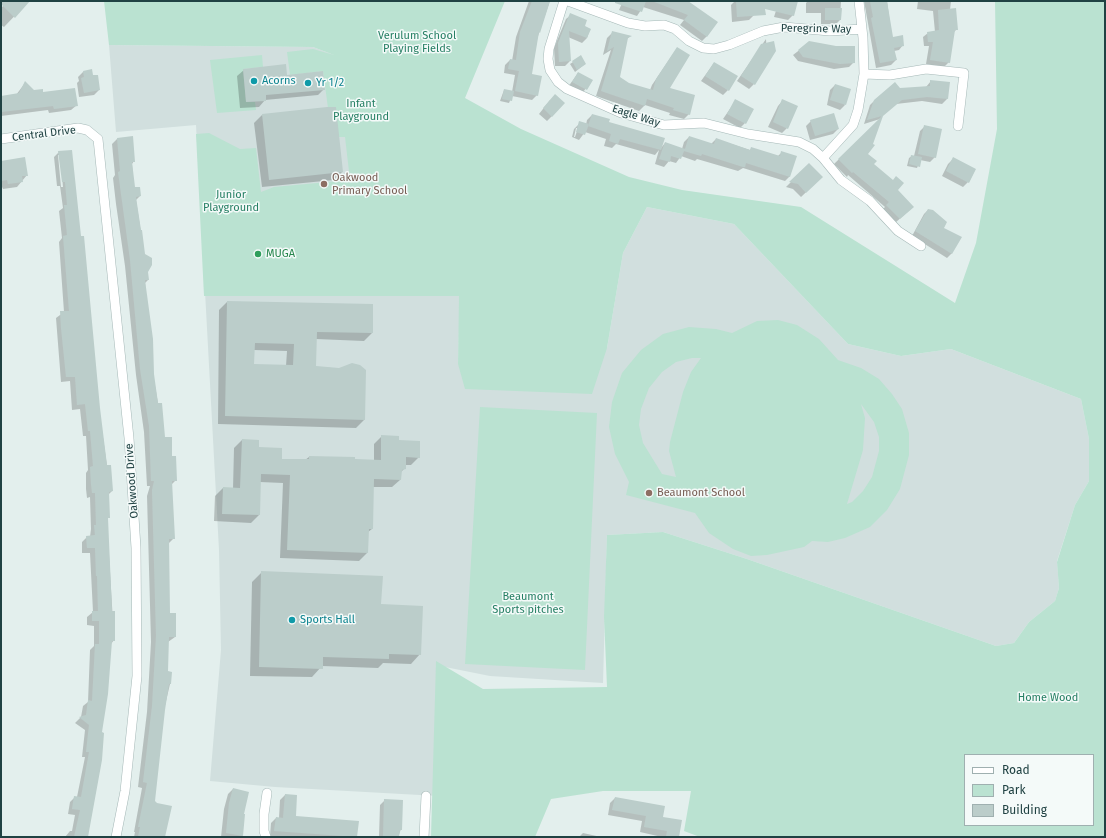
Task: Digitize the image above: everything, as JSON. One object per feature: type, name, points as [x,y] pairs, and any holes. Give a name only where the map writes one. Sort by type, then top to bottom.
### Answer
[{"type":"street","name":"Eagle Way","points":[[564,1],[549,49],[548,59],[550,70],[558,82],[567,89],[621,113],[664,125],[704,123],[721,126],[748,134],[799,142],[813,149],[824,158],[841,180],[870,201],[898,231],[921,246]]},
{"type":"street","name":"Peregrine Way","points":[[568,1],[628,23],[645,26],[664,25],[675,29],[689,41],[708,48],[729,45],[763,31],[784,27],[830,31],[862,29]]},
{"type":"street","points":[[824,158],[853,126],[858,110],[864,74],[859,1]]},
{"type":"street","points":[[864,74],[890,75],[926,69],[964,73],[958,126]]},
{"type":"street","name":"Central Drive","points":[[1,139],[78,128],[87,130]]},
{"type":"street","name":"Oakwood Drive","points":[[87,130],[98,139],[128,438],[136,548],[137,676],[125,791],[116,837]]},
{"type":"street","points":[[266,837],[264,831],[264,814],[267,794]]},
{"type":"street","points":[[424,837],[426,796]]},
{"type":"shaded area","name":"Beaumont School","points":[[109,45],[313,47],[361,65],[460,296],[458,364],[607,348],[623,253],[647,207],[734,224],[848,344],[901,356],[951,349],[1081,399],[1089,439],[1089,481],[1075,505],[1057,561],[1059,588],[1055,601],[1029,622],[1014,643],[996,646],[747,559],[663,532],[607,535],[603,683],[490,676],[445,667],[438,796],[275,787],[210,781],[221,650],[219,550],[196,125],[116,132]]},
{"type":"green space","points":[[104,1],[505,1],[465,98],[521,129],[629,177],[682,190],[801,207],[955,303],[976,243],[997,129],[995,1],[1105,1],[1105,837],[700,837],[684,831],[691,791],[603,791],[551,799],[535,837],[431,837],[436,661],[483,689],[607,687],[604,617],[607,535],[663,532],[747,559],[996,646],[1014,643],[1029,622],[1055,601],[1059,588],[1057,562],[1075,505],[1089,481],[1089,439],[1081,399],[951,349],[901,356],[848,344],[734,224],[647,207],[623,253],[607,348],[592,394],[465,389],[458,364],[459,296],[204,296],[196,134],[209,133],[240,149],[256,148],[261,192],[274,187],[350,180],[345,137],[339,137],[328,108],[323,71],[290,75],[287,52],[313,49],[334,55],[313,47],[109,45]]},
{"type":"green space","points":[[262,55],[263,67],[243,69],[246,102],[255,102],[256,110],[217,113],[210,60]]},
{"type":"green space","points":[[778,320],[797,325],[819,339],[838,360],[861,368],[879,379],[902,409],[909,433],[909,455],[900,489],[887,510],[870,527],[845,538],[828,542],[812,541],[804,547],[767,555],[751,556],[733,549],[709,533],[695,513],[626,495],[629,482],[615,454],[609,427],[612,402],[622,373],[641,350],[663,334],[689,327],[716,329],[732,333],[757,321]],"holes":[[[692,358],[701,358],[691,372],[683,392],[670,442],[669,451],[676,477],[662,474],[643,443],[639,425],[641,409],[649,388],[662,372],[676,362]],[[861,404],[874,422],[879,437],[879,451],[872,477],[863,491],[852,502],[847,504],[863,450],[865,418]]]},
{"type":"green space","name":"Beaumont Sports pitches","points":[[480,407],[597,413],[585,670],[465,664]]},
{"type":"building","points":[[1,1],[30,1],[15,18],[1,4]]},
{"type":"building","points":[[532,1],[550,1],[540,33],[539,32],[532,74],[542,76],[538,96],[515,91],[519,71],[508,69],[510,59],[516,60],[520,32]]},
{"type":"building","points":[[615,1],[646,1],[642,12],[615,3]]},
{"type":"building","points":[[652,1],[688,1],[718,22],[707,37],[684,20],[688,15]]},
{"type":"building","points":[[736,1],[798,1],[794,16],[765,9],[766,15],[737,17]]},
{"type":"building","points":[[870,1],[887,1],[893,37],[903,35],[904,46],[894,48],[897,60],[880,63],[871,18],[873,17]]},
{"type":"building","points":[[825,8],[842,8],[841,20],[825,20]]},
{"type":"building","points":[[956,8],[958,30],[955,30],[950,63],[930,60],[933,42],[928,42],[927,32],[939,30],[938,10]]},
{"type":"building","points":[[570,13],[587,20],[585,26],[591,29],[587,38],[569,31],[571,61],[559,62],[558,43]]},
{"type":"building","points":[[612,31],[632,36],[628,38],[620,77],[629,83],[653,90],[656,79],[677,47],[690,55],[670,88],[695,95],[690,115],[673,110],[674,108],[647,99],[645,106],[601,91],[614,47],[607,51]]},
{"type":"building","points":[[774,41],[776,51],[755,85],[741,76],[761,44]]},
{"type":"building","points":[[809,41],[836,46],[855,46],[855,63],[840,64],[803,57],[798,50]]},
{"type":"building","points":[[581,55],[586,64],[577,70],[572,61]]},
{"type":"building","points":[[714,62],[738,76],[729,91],[705,76]]},
{"type":"building","points":[[286,64],[287,75],[323,71],[325,90],[266,95],[266,101],[246,102],[243,69]]},
{"type":"building","points":[[92,69],[93,75],[98,75],[100,90],[84,93],[81,78],[84,77],[83,71]]},
{"type":"building","points":[[578,72],[593,80],[587,90],[572,82]]},
{"type":"building","points":[[930,80],[950,82],[948,99],[927,97],[902,100],[883,116],[873,144],[875,145],[868,154],[877,161],[874,164],[893,180],[896,176],[904,183],[898,190],[914,207],[900,219],[886,205],[889,202],[853,172],[852,173],[838,159],[882,116],[867,120],[874,100],[895,82],[900,88],[930,86]]},
{"type":"building","points":[[25,81],[34,90],[43,89],[43,92],[75,88],[78,106],[54,109],[53,106],[1,112],[1,96],[19,93]]},
{"type":"building","points":[[835,84],[851,89],[846,105],[830,100]]},
{"type":"building","points":[[504,89],[514,91],[512,101],[502,99]]},
{"type":"building","points":[[555,94],[565,103],[552,117],[543,108]]},
{"type":"building","points":[[735,99],[754,109],[746,124],[727,114]]},
{"type":"building","points":[[782,99],[798,106],[788,129],[773,122]]},
{"type":"building","points":[[336,107],[343,172],[269,180],[262,114]]},
{"type":"building","points":[[834,113],[839,129],[815,136],[810,120]]},
{"type":"building","points":[[592,114],[610,119],[609,122],[665,138],[661,150],[620,139],[618,144],[609,141],[611,134],[588,126]]},
{"type":"building","points":[[579,121],[589,124],[585,135],[576,132]]},
{"type":"building","points":[[924,125],[942,129],[936,158],[918,154]]},
{"type":"building","points":[[133,136],[135,162],[132,162],[135,187],[140,187],[141,196],[136,197],[141,230],[145,254],[152,258],[152,265],[148,272],[149,280],[145,280],[153,339],[154,374],[158,403],[162,403],[165,437],[172,437],[172,456],[176,456],[177,481],[172,481],[175,539],[169,539],[170,613],[176,613],[176,637],[169,637],[168,671],[172,672],[171,684],[169,684],[165,710],[155,801],[157,803],[172,806],[165,837],[138,837],[140,827],[138,827],[147,783],[143,782],[152,706],[156,636],[152,490],[154,481],[151,481],[149,426],[140,369],[130,260],[118,172],[120,171],[117,138]]},
{"type":"building","points":[[689,136],[714,144],[716,138],[750,150],[751,147],[780,156],[781,151],[797,156],[790,177],[746,163],[745,167],[743,167],[702,154],[701,156],[684,151],[681,159],[671,156],[670,162],[659,159],[665,142],[685,149]]},
{"type":"building","points":[[72,150],[81,236],[84,236],[100,408],[107,465],[111,465],[113,491],[109,492],[110,518],[108,518],[112,611],[115,611],[115,641],[112,641],[108,694],[102,732],[104,733],[102,760],[88,837],[74,837],[80,810],[72,809],[74,796],[81,797],[89,752],[86,752],[89,725],[79,717],[86,715],[88,700],[92,701],[95,644],[99,644],[99,621],[92,621],[92,611],[98,611],[95,548],[87,548],[86,536],[95,535],[94,525],[96,525],[95,493],[92,493],[91,484],[90,467],[93,466],[90,431],[88,431],[85,404],[77,405],[75,377],[66,377],[60,311],[69,311],[63,236],[67,235],[64,205],[67,205],[65,182],[62,182],[58,151]]},
{"type":"building","points":[[911,155],[922,157],[920,167],[909,164]]},
{"type":"building","points":[[25,157],[28,176],[22,176],[23,182],[8,184],[7,180],[1,181],[1,161]]},
{"type":"building","points":[[953,157],[976,169],[969,183],[946,171]]},
{"type":"building","points":[[809,163],[823,177],[806,193],[798,184],[789,182]]},
{"type":"building","points":[[928,209],[933,210],[947,222],[944,228],[962,237],[952,254],[915,231]]},
{"type":"building","points":[[227,301],[373,304],[373,333],[317,332],[316,366],[339,368],[352,363],[360,365],[366,370],[365,420],[225,416]],"holes":[[[255,343],[294,344],[293,365],[254,364]]]},
{"type":"building","points":[[381,435],[399,436],[399,440],[420,441],[420,458],[406,457],[406,469],[402,470],[401,480],[374,479],[373,529],[369,529],[368,553],[287,550],[290,475],[261,474],[260,515],[222,514],[223,487],[240,488],[242,439],[259,440],[259,447],[282,448],[282,459],[309,459],[309,456],[355,457],[355,459],[381,460]]},
{"type":"building","points":[[261,571],[383,576],[381,604],[423,606],[421,655],[389,654],[389,659],[323,657],[323,669],[259,667]]},
{"type":"building","points":[[233,788],[249,792],[244,814],[243,836],[226,833],[229,803]]},
{"type":"building","points":[[285,794],[297,795],[296,816],[359,821],[357,837],[274,831],[276,817],[283,818]]},
{"type":"building","points":[[615,797],[665,806],[663,817],[682,820],[679,837],[666,837],[667,831],[644,827],[646,816],[612,810]]},
{"type":"building","points":[[384,799],[403,800],[402,830],[400,830],[399,837],[383,837]]},
{"type":"place","name":"Acorns","points":[[254,81]]},
{"type":"place","name":"Yr 1/2","points":[[308,83]]},
{"type":"place","name":"Oakwood Primary School","points":[[324,184]]},
{"type":"place","name":"MUGA","points":[[258,254]]},
{"type":"place","name":"Beaumont School","points":[[649,493]]},
{"type":"place","name":"Sports Hall","points":[[292,620]]},
{"type":"park label","name":"Verulum School Playing Fields","points":[[417,42]]},
{"type":"park label","name":"Infant Playground","points":[[361,110]]},
{"type":"park label","name":"Junior Playground","points":[[231,201]]},
{"type":"park label","name":"Home Wood","points":[[1048,698]]}]
